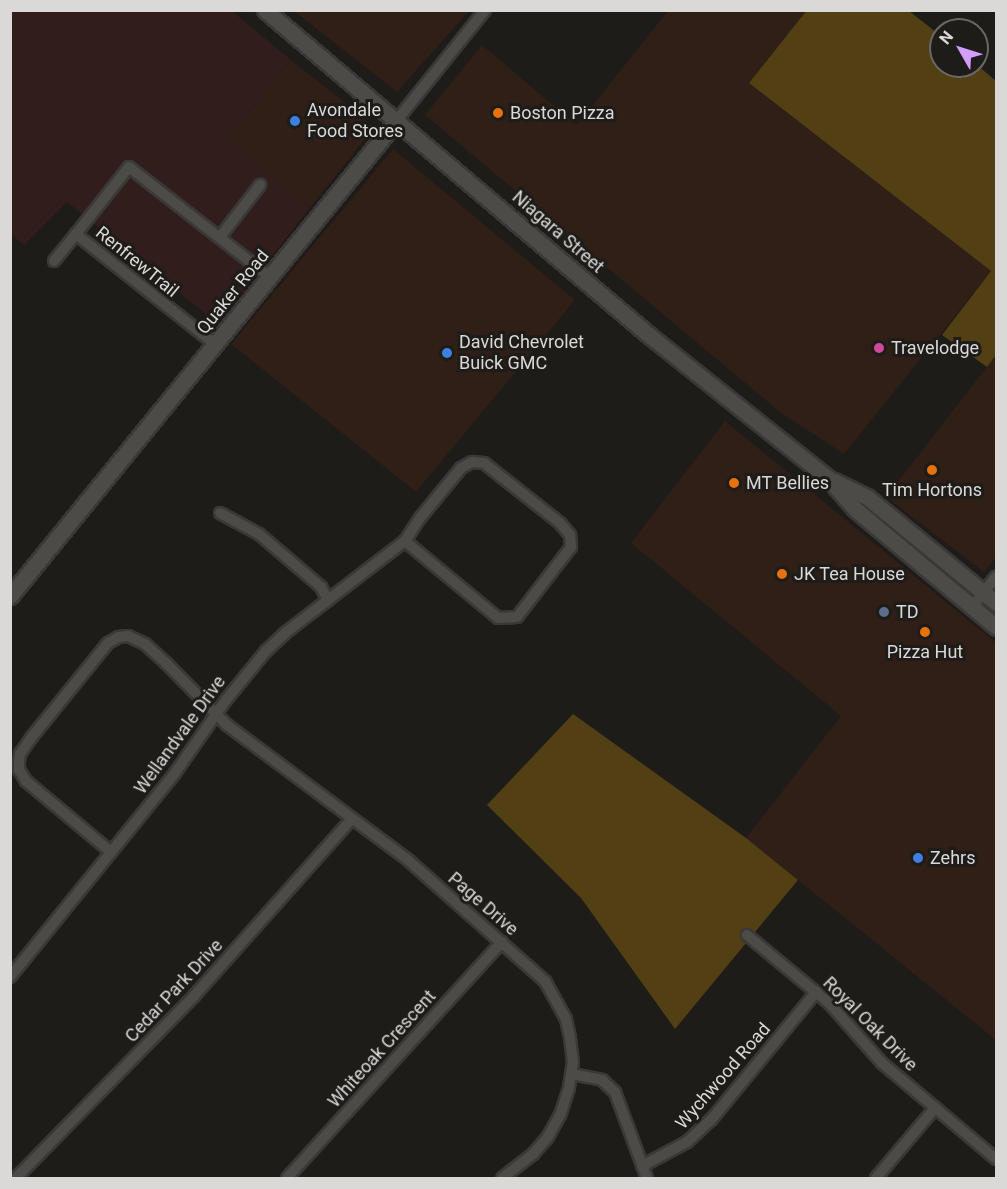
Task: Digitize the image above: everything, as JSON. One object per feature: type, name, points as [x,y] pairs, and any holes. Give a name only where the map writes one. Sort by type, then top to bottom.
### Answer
[{"type":"main road","name":"Niagara Street","points":[[265,10],[650,336],[828,478],[855,509],[996,627]]},
{"type":"main road","name":"Quaker Road","points":[[10,596],[397,120]]},
{"type":"main road","name":"Niagara Street","points":[[828,478],[867,497],[991,598]]},
{"type":"street","name":"Quaker Road","points":[[397,120],[485,10]]},
{"type":"street","name":"RenfrewTrail","points":[[216,345],[76,234],[129,167],[270,277]]},
{"type":"street","points":[[220,237],[260,185]]},
{"type":"street","points":[[54,261],[76,234]]},
{"type":"street","name":"Wellandvale Drive","points":[[10,977],[15,963],[111,852],[175,773],[216,714],[266,651],[405,541],[420,518],[460,468],[472,462],[484,463],[560,523],[570,535],[571,546],[516,617],[498,618],[405,541]]},
{"type":"street","points":[[220,513],[259,534],[321,587],[328,600]]},
{"type":"street","points":[[973,606],[991,598],[996,577]]},
{"type":"street","name":"Page Drive","points":[[111,852],[26,781],[19,770],[19,762],[20,754],[31,738],[108,643],[124,636],[136,639],[152,650],[216,714],[351,820],[408,860],[537,972],[557,1000],[570,1038],[572,1074],[560,1115],[547,1138],[524,1162],[502,1179]]},
{"type":"street","name":"Cedar Park Drive","points":[[16,1179],[194,996],[351,820]]},
{"type":"street","name":"Royal Oak Drive","points":[[747,935],[830,1004],[882,1063],[996,1159]]},
{"type":"street","name":"Whiteoak Crescent","points":[[286,1179],[502,942]]},
{"type":"street","name":"Wychwood Road","points":[[642,1166],[687,1142],[711,1120],[816,992]]},
{"type":"street","points":[[572,1074],[602,1080],[615,1092],[646,1179]]},
{"type":"street","points":[[876,1179],[935,1108]]},
{"type":"shaded area","points":[[807,10],[909,11],[929,27],[929,78],[989,78],[989,75],[996,81],[996,355],[987,367],[942,335],[991,271],[749,83]]},
{"type":"shaded area","points":[[10,11],[232,11],[291,60],[227,139],[310,208],[218,324],[67,202],[24,245],[11,234]]},
{"type":"shaded area","points":[[294,11],[469,11],[397,92]]},
{"type":"shaded area","points":[[668,11],[807,11],[749,83],[991,271],[844,454],[781,413],[425,115],[482,45],[577,125]]},
{"type":"shaded area","points":[[291,60],[362,116],[368,135],[310,208],[227,139]]},
{"type":"shaded area","points":[[393,149],[575,300],[416,492],[231,344]]},
{"type":"shaded area","points":[[996,355],[996,557],[984,572],[886,497]]},
{"type":"shaded area","points":[[725,421],[996,643],[996,1040],[746,838],[841,716],[631,543]]},
{"type":"shaded area","points":[[573,714],[746,838],[798,880],[675,1029],[581,898],[487,805]]},
{"type":"place","name":"Boston Pizza","points":[[498,113]]},
{"type":"place","name":"Avondale Food Stores","points":[[295,121]]},
{"type":"place","name":"Travelodge","points":[[879,348]]},
{"type":"place","name":"David Chevrolet Buick GMC","points":[[447,353]]},
{"type":"place","name":"Tim Hortons","points":[[932,470]]},
{"type":"place","name":"MT Bellies","points":[[734,483]]},
{"type":"place","name":"JK Tea House","points":[[782,574]]},
{"type":"place","name":"TD","points":[[884,612]]},
{"type":"place","name":"Pizza Hut","points":[[925,632]]},
{"type":"place","name":"Zehrs","points":[[918,858]]}]
